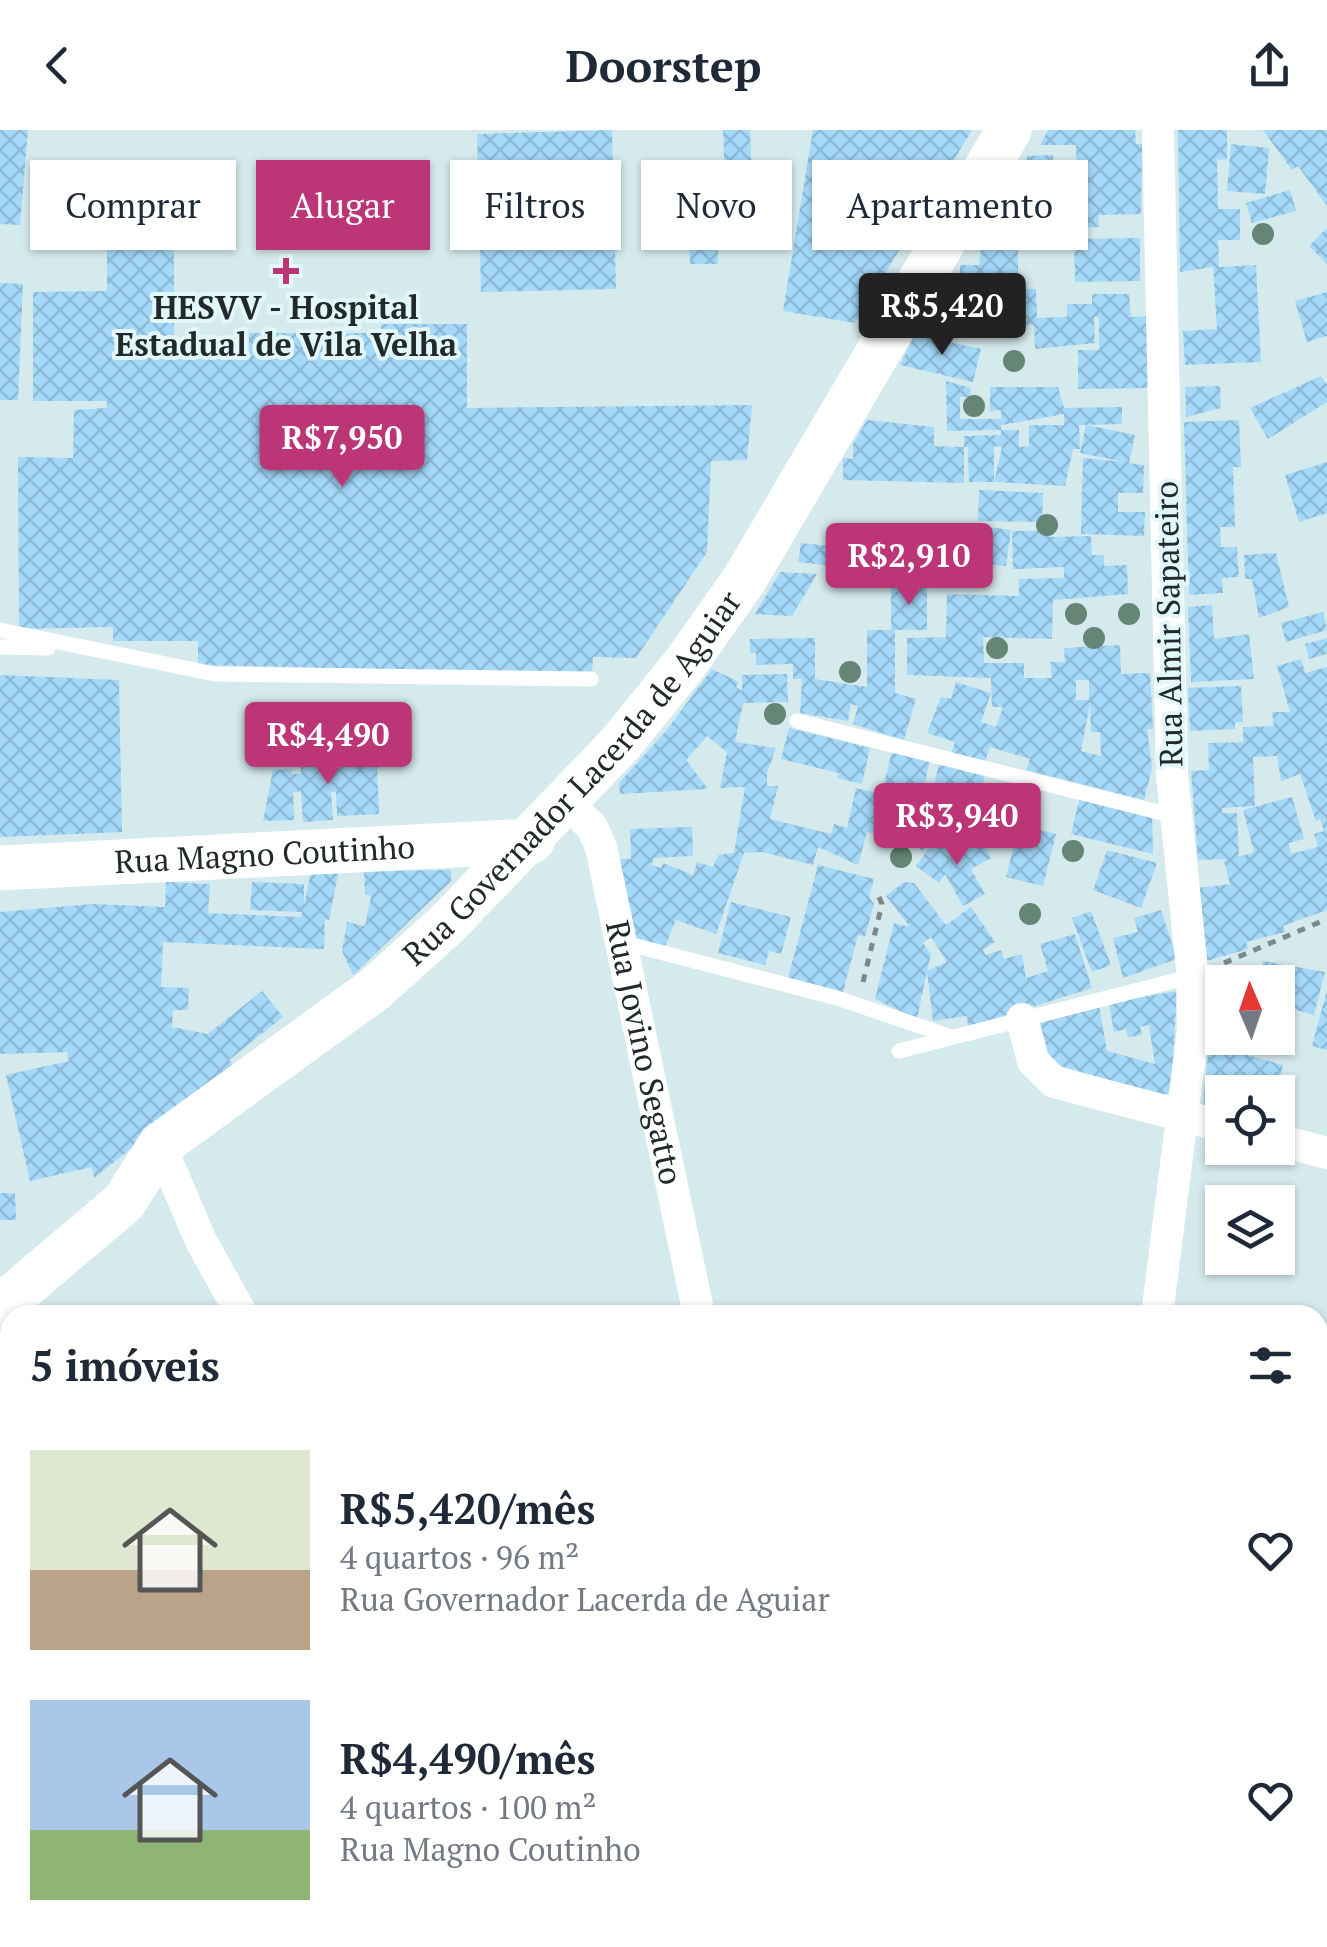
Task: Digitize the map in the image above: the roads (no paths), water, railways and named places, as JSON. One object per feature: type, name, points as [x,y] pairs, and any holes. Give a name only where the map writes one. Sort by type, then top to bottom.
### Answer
[{"type":"street","name":"Rua Governador Lacerda de Aguiar","points":[[1,1305],[124,1202],[160,1145],[375,989],[532,840],[653,705],[734,595],[1009,130]]},
{"type":"street","name":"Rua Almir Sapateiro","points":[[1158,130],[1174,816],[1192,976],[1194,1030],[1158,1305]]},
{"type":"street","name":"Rua Jovino Segatto","points":[[566,802],[596,836],[697,1305]]},
{"type":"street","name":"Rua Magno Coutinho","points":[[0,868],[532,840]]},
{"type":"street","points":[[1022,1019],[1032,1061],[1054,1082],[1205,1122]]},
{"type":"street","points":[[160,1145],[200,1242],[236,1305]]},
{"type":"street","points":[[1295,1145],[1327,1153]]},
{"type":"lane","points":[[0,630],[215,674],[592,679]]},
{"type":"lane","points":[[0,647],[92,648]]},
{"type":"lane","points":[[797,721],[1174,816]]},
{"type":"lane","points":[[621,942],[857,1004],[952,1038]]},
{"type":"lane","points":[[899,1051],[1192,976]]},
{"type":"place","name":"HESVV - Hospital Estadual de Vila Velha","points":[[286,271]]}]
